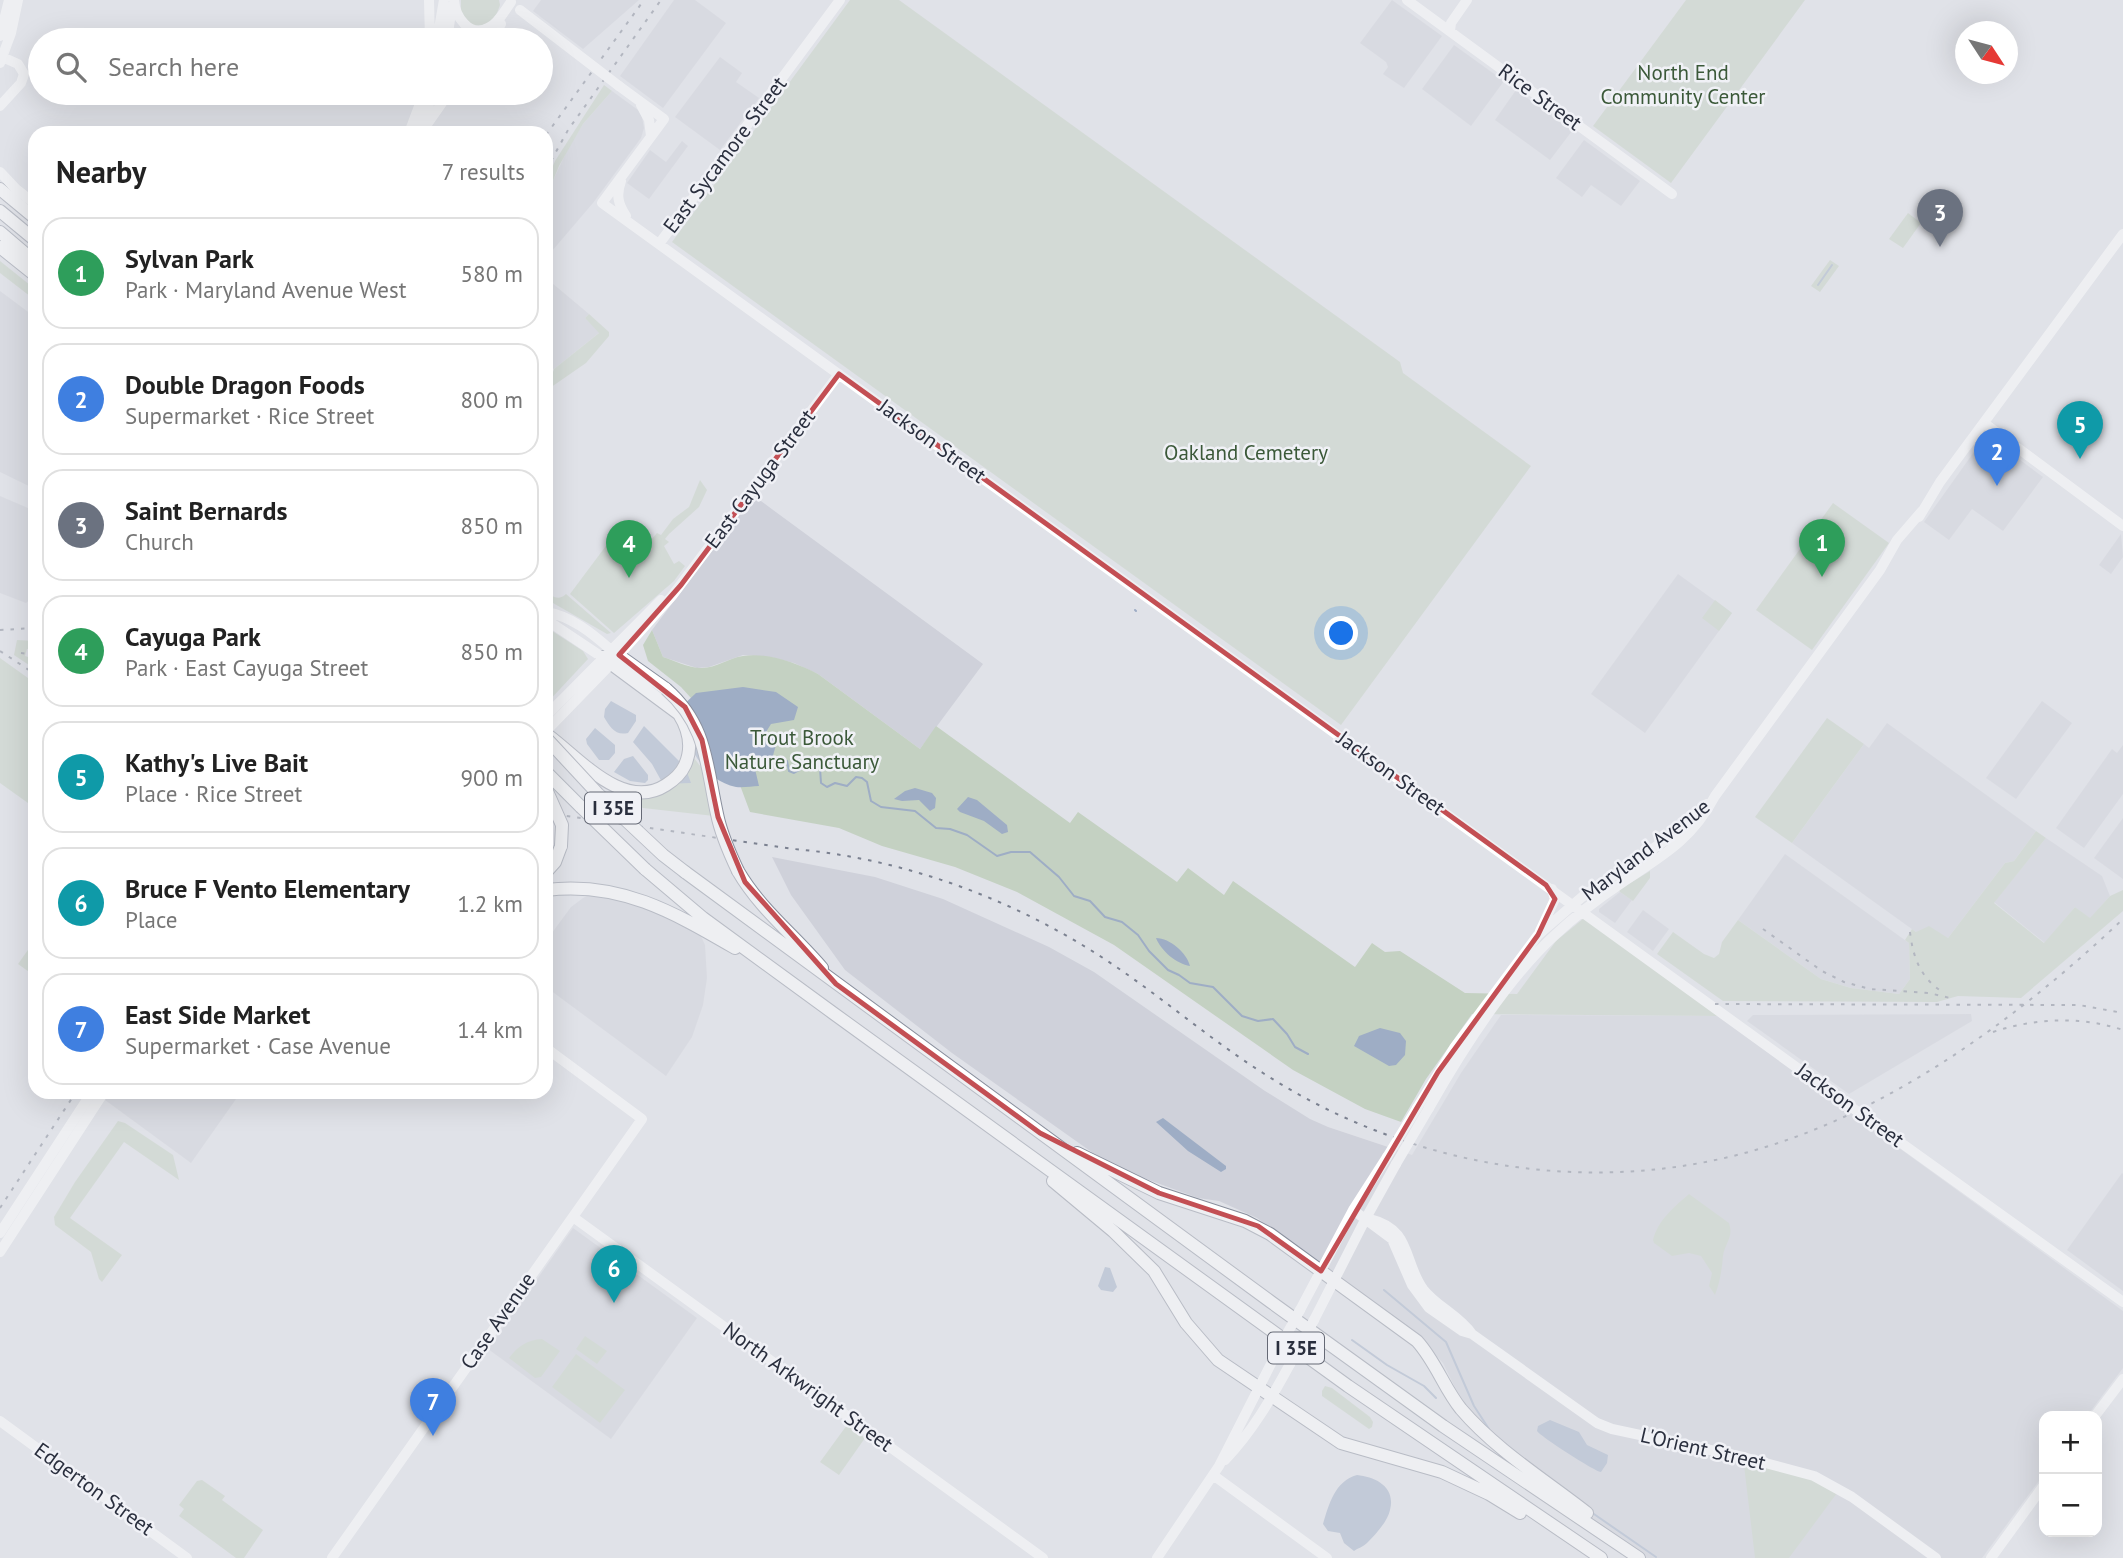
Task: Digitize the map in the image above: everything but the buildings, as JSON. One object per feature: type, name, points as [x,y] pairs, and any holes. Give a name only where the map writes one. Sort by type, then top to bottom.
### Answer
[{"type":"highway","points":[[0,190],[28,212]]},
{"type":"highway","points":[[0,202],[4,214],[28,234]]},
{"type":"highway","points":[[0,232],[28,256]]},
{"type":"highway","points":[[0,247],[28,269]]},
{"type":"highway","points":[[611,657],[685,707],[702,740],[718,817],[738,871],[763,906],[798,940],[836,984]]},
{"type":"highway","points":[[553,740],[608,783],[629,791],[654,791],[674,780],[682,770],[690,750],[683,721],[663,694]]},
{"type":"highway","name":"I 35E","points":[[553,743],[598,794],[685,872],[1395,1392],[1639,1558]]},
{"type":"highway","name":"I 35E","points":[[553,779],[645,869],[703,918],[1348,1386],[1598,1558]]},
{"type":"highway","points":[[553,805],[562,825],[561,846],[553,864]]},
{"type":"highway","points":[[553,889],[580,887],[635,897],[674,914],[783,976]]},
{"type":"highway","points":[[995,1130],[1097,1217],[1154,1271],[1186,1323],[1218,1360],[1341,1443],[1424,1466],[1460,1480],[1598,1558]]},
{"type":"highway","points":[[1040,1133],[1159,1193],[1258,1226],[1321,1270],[1418,1341],[1454,1400],[1475,1424],[1607,1530],[1626,1549]]},
{"type":"street","points":[[0,36],[9,0]]},
{"type":"street","points":[[0,106],[23,76],[20,66],[1,59],[18,0]]},
{"type":"street","points":[[429,0],[430,28]]},
{"type":"street","points":[[440,28],[444,0]]},
{"type":"street","points":[[453,0],[455,12],[470,28]]},
{"type":"street","points":[[449,28],[453,0]]},
{"type":"street","name":"East Sycamore Street","points":[[659,244],[840,0]]},
{"type":"street","name":"Rice Street","points":[[1407,0],[1672,194]]},
{"type":"street","points":[[1450,31],[1451,23],[1467,0]]},
{"type":"street","points":[[488,28],[510,1]]},
{"type":"street","points":[[510,1],[543,28]]},
{"type":"street","points":[[497,28],[508,14],[510,1]]},
{"type":"street","points":[[553,35],[664,119],[624,173],[617,197],[620,207],[633,224]]},
{"type":"street","points":[[636,99],[645,111],[651,136]]},
{"type":"street","points":[[412,126],[420,105]]},
{"type":"street","points":[[421,126],[429,105]]},
{"type":"street","points":[[424,126],[441,105]]},
{"type":"street","points":[[0,172],[28,198]]},
{"type":"street","name":"Jackson Street","points":[[624,173],[602,202],[2123,1302]]},
{"type":"street","points":[[1715,796],[1880,570],[1897,541],[1922,511],[2123,233]]},
{"type":"street","name":"East Cayuga Street","points":[[553,710],[611,657],[681,585],[839,373]]},
{"type":"street","points":[[1984,423],[2123,526]]},
{"type":"street","points":[[553,624],[611,657]]},
{"type":"street","name":"East Cayuga Street","points":[[553,727],[611,657]]},
{"type":"street","name":"Maryland Avenue","points":[[1216,1470],[1240,1444],[1273,1396],[1366,1218],[1417,1108],[1443,1064],[1483,1016],[1538,935],[1573,904],[1676,833],[1715,796]]},
{"type":"street","name":"Maryland Avenue","points":[[1499,994],[1548,941],[1583,912],[1686,838],[1705,816],[1715,796]]},
{"type":"street","points":[[1538,935],[1556,899],[1552,889]]},
{"type":"street","name":"Maryland Avenue","points":[[1216,1470],[1353,1210],[1429,1108],[1483,1016]]},
{"type":"street","name":"Case Avenue","points":[[332,1558],[642,1119],[553,1053]]},
{"type":"street","points":[[0,1233],[87,1099]]},
{"type":"street","points":[[0,1252],[99,1099]]},
{"type":"street","name":"L'Orient Street","points":[[1353,1210],[1366,1218],[1382,1222],[1397,1233],[1419,1298],[1429,1308],[1462,1331],[1472,1334],[1597,1423],[1612,1429],[1743,1457],[1814,1476],[1852,1497],[1936,1558]]},
{"type":"street","name":"North Arkwright Street","points":[[573,1217],[1043,1558]]},
{"type":"street","points":[[2099,1411],[2123,1379]]},
{"type":"street","name":"Edgerton Street","points":[[0,1420],[187,1558]]},
{"type":"street","points":[[1157,1558],[1216,1470],[1283,1527],[1327,1558]]},
{"type":"street","points":[[1991,1558],[2039,1493]]},
{"type":"highlighted area","points":[[839,374],[1546,885],[1555,899],[1538,935],[1438,1072],[1321,1271],[1258,1226],[1159,1193],[1040,1133],[836,984],[745,882],[718,817],[702,740],[685,707],[619,655],[681,585]]},
{"type":"shaded area","points":[[541,0],[639,0],[583,49],[533,11]]},
{"type":"shaded area","points":[[674,0],[695,0],[726,23],[663,108],[620,76]]},
{"type":"shaded area","points":[[1392,0],[1442,36],[1404,88],[1383,74],[1388,67],[1386,62],[1360,43]]},
{"type":"shaded area","points":[[1454,45],[1504,81],[1471,126],[1422,89]]},
{"type":"shaded area","points":[[720,57],[742,73],[736,82],[759,98],[720,150],[675,117]]},
{"type":"shaded area","points":[[1516,90],[1572,131],[1550,160],[1495,120]]},
{"type":"shaded area","points":[[612,91],[638,110],[644,128],[641,138],[593,203],[553,250],[553,181],[583,124]]},
{"type":"shaded area","points":[[1584,140],[1640,181],[1621,206],[1591,185],[1582,197],[1556,178]]},
{"type":"shaded area","points":[[682,141],[688,146],[649,199],[627,183],[650,150],[666,162]]},
{"type":"shaded area","points":[[553,284],[589,314],[585,318],[600,332],[554,369]]},
{"type":"shaded area","points":[[0,291],[28,312],[28,486],[0,472]]},
{"type":"shaded area","points":[[1986,435],[2043,477],[2003,531],[1972,509],[1949,540],[1924,522]]},
{"type":"shaded area","points":[[0,496],[28,508],[28,601],[26,603],[0,593]]},
{"type":"shaded area","points":[[754,496],[983,664],[920,749],[818,674],[794,663],[770,657],[743,655],[709,667],[697,668],[663,657],[652,630]]},
{"type":"shaded area","points":[[2121,534],[2123,557],[2111,574],[2099,565]]},
{"type":"shaded area","points":[[1678,574],[1732,613],[1645,733],[1591,694]]},
{"type":"shaded area","points":[[2042,701],[2072,723],[2016,799],[1986,778]]},
{"type":"shaded area","points":[[1887,723],[2036,831],[2014,861],[2005,863],[1948,938],[1916,932],[1792,843],[1864,744],[1869,748]]},
{"type":"shaded area","points":[[2123,745],[2123,794],[2084,848],[2056,828],[2112,749],[2117,753]]},
{"type":"shaded area","points":[[2123,818],[2123,879],[2094,858]]},
{"type":"shaded area","points":[[2046,838],[2102,876],[2110,896],[2090,919],[2075,907],[2045,943],[1994,902]]},
{"type":"shaded area","points":[[1785,854],[1909,943],[1910,979],[1899,994],[1851,988],[1821,979],[1738,920]]},
{"type":"shaded area","points":[[772,857],[875,877],[943,899],[1049,947],[1094,972],[1265,1091],[1310,1119],[1412,1155],[1461,1073],[1501,1015],[1718,1016],[2123,1311],[2123,1368],[2091,1411],[2039,1411],[2039,1481],[1982,1558],[1640,1558],[1502,1454],[1461,1400],[1443,1363],[1414,1332],[1257,1218],[1219,1201],[1198,1198],[1138,1176],[1093,1153],[952,1053],[845,970],[791,895]]},
{"type":"shaded area","points":[[595,892],[658,909],[701,936],[705,945],[707,978],[703,1005],[692,1037],[666,1076],[553,992],[553,931],[571,907]]},
{"type":"shaded area","points":[[1620,892],[1632,900],[1615,923],[1599,912],[1599,909]]},
{"type":"shaded area","points":[[1643,910],[1669,929],[1653,951],[1627,932]]},
{"type":"shaded area","points":[[1971,1014],[1972,1021],[1849,1094],[1747,1021],[1753,1015]]},
{"type":"shaded area","points":[[106,1099],[236,1099],[191,1163]]},
{"type":"shaded area","points":[[2123,1174],[2123,1291],[2067,1250]]},
{"type":"shaded area","points":[[573,1228],[697,1318],[611,1439],[488,1349]]},
{"type":"green space","points":[[461,0],[499,0],[500,5],[490,22],[472,26],[461,13]]},
{"type":"green space","name":"Oakland Cemetery","points":[[850,0],[899,0],[1400,362],[1403,373],[1531,466],[1341,725],[672,242]]},
{"type":"green space","name":"North End Community Center","points":[[1686,0],[1805,0],[1671,183],[1593,126]]},
{"type":"green space","points":[[604,85],[612,91],[583,124],[553,181],[555,161]]},
{"type":"green space","points":[[1908,213],[1921,223],[1903,248],[1889,239]]},
{"type":"green space","points":[[1830,260],[1839,266],[1820,292],[1811,286]]},
{"type":"green space","points":[[0,261],[28,283],[28,295],[0,273]]},
{"type":"green space","points":[[589,314],[609,332],[609,336],[586,363],[553,386],[554,369],[599,333],[585,318]]},
{"type":"green space","points":[[700,480],[707,490],[699,507],[665,539],[669,542],[664,546],[674,564],[679,561],[685,566],[674,581],[614,633],[570,594],[620,527],[646,546],[657,533],[661,535],[673,519],[689,507]]},
{"type":"green space","points":[[1833,503],[1889,543],[1812,650],[1756,610]]},
{"type":"green space","points":[[566,594],[611,633],[607,634],[553,603],[553,596],[561,597]]},
{"type":"green space","points":[[1715,600],[1732,613],[1719,631],[1702,618]]},
{"type":"green space","name":"Trout Brook Nature Sanctuary","points":[[652,630],[663,657],[690,666],[706,668],[737,657],[752,655],[791,662],[818,674],[920,749],[936,726],[1070,823],[1078,812],[1177,882],[1188,868],[1224,895],[1233,881],[1355,967],[1372,943],[1385,952],[1400,951],[1465,993],[1517,994],[1556,941],[1584,918],[1718,1016],[1472,1014],[1426,1079],[1401,1122],[1365,1109],[1293,1070],[1114,945],[1017,892],[955,867],[882,846],[839,828],[750,812],[719,729],[681,687],[648,661],[643,645]]},
{"type":"green space","points":[[553,632],[583,651],[588,659],[553,696]]},
{"type":"green space","points":[[17,640],[28,641],[25,656],[28,657],[28,664],[14,655]]},
{"type":"green space","points":[[0,658],[28,678],[28,803],[0,783]]},
{"type":"green space","points":[[1827,718],[1864,744],[1792,843],[1755,817]]},
{"type":"green space","points":[[694,758],[707,775],[714,816],[643,808],[632,802],[623,792],[651,795]]},
{"type":"green space","points":[[2036,831],[2046,838],[1994,903],[2044,943],[2075,907],[2090,918],[2110,896],[2123,890],[2123,911],[2021,998],[1958,996],[1937,1002],[1723,1001],[1657,954],[1673,932],[1714,958],[1738,920],[1821,979],[1851,988],[1899,994],[1910,979],[1909,943],[1905,940],[1912,929],[1916,932],[1929,926],[1948,938],[2005,863],[2014,861]]},
{"type":"green space","points":[[1650,871],[1650,878],[1633,901],[1620,892],[1619,890]]},
{"type":"green space","points":[[28,950],[28,971],[18,964]]},
{"type":"green space","points":[[118,1121],[173,1155],[179,1180],[124,1142],[70,1218],[122,1255],[102,1282],[91,1252],[55,1225],[54,1217]]},
{"type":"green space","points":[[1689,1194],[1729,1223],[1730,1236],[1724,1251],[1715,1295],[1709,1286],[1712,1273],[1701,1256],[1689,1253],[1672,1256],[1653,1240],[1663,1220]]},
{"type":"green space","points":[[585,1336],[607,1351],[597,1364],[576,1349]]},
{"type":"green space","points":[[542,1339],[560,1351],[541,1377],[535,1378],[509,1358],[523,1344]]},
{"type":"green space","points":[[576,1354],[625,1390],[600,1423],[552,1387]]},
{"type":"green space","points":[[1325,1386],[1332,1388],[1370,1417],[1372,1427],[1369,1429],[1322,1396]]},
{"type":"green space","points":[[847,1425],[865,1438],[839,1475],[820,1462]]},
{"type":"green space","points":[[1743,1457],[1840,1489],[1789,1558],[1755,1558]]},
{"type":"green space","points":[[202,1480],[225,1496],[222,1500],[263,1530],[244,1558],[236,1558],[179,1516],[184,1509],[179,1505],[197,1481]]},
{"type":"water","points":[[743,687],[776,692],[798,707],[794,720],[771,724],[766,732],[778,738],[770,766],[755,769],[759,786],[736,787],[724,783],[704,768],[691,747],[677,711],[696,693]]},
{"type":"water","points":[[611,701],[636,715],[636,721],[628,733],[616,732],[604,717],[605,709]]},
{"type":"water","points":[[644,726],[685,767],[691,783],[663,784],[652,764],[633,742]]},
{"type":"water","points":[[595,728],[615,745],[615,753],[609,760],[599,760],[587,744],[586,739]]},
{"type":"water","points":[[633,756],[648,775],[645,783],[630,781],[614,772],[624,759]]},
{"type":"water","points":[[915,788],[932,793],[936,798],[935,808],[930,811],[919,800],[894,799]]},
{"type":"water","points":[[968,797],[977,800],[1007,825],[1008,832],[1002,834],[984,821],[960,812],[957,809]]},
{"type":"water","points":[[1156,938],[1177,947],[1190,966],[1170,956]]},
{"type":"water","points":[[1380,1028],[1400,1033],[1406,1041],[1405,1055],[1396,1065],[1389,1066],[1354,1046],[1359,1036]]},
{"type":"water","points":[[1163,1118],[1226,1166],[1226,1169],[1221,1172],[1188,1151],[1156,1122]]},
{"type":"water","points":[[1105,1267],[1110,1268],[1117,1287],[1113,1292],[1101,1290],[1098,1286]]},
{"type":"water","points":[[1550,1420],[1579,1432],[1587,1445],[1608,1455],[1607,1463],[1601,1472],[1537,1431],[1538,1426]]},
{"type":"water","points":[[1357,1475],[1371,1478],[1383,1485],[1391,1502],[1389,1514],[1381,1528],[1354,1551],[1344,1543],[1340,1533],[1328,1531],[1323,1524],[1338,1488],[1343,1482]]},
{"type":"waterway","points":[[1818,285],[1832,265]]},
{"type":"waterway","points":[[772,758],[787,761],[789,771],[794,773],[815,764],[820,768],[821,783],[827,787],[835,783],[847,786],[856,777],[862,778],[867,782],[871,801],[881,807],[915,811],[936,828],[950,829],[967,835],[997,856],[1011,852],[1030,852],[1059,877],[1074,896],[1090,901],[1105,917],[1122,922],[1138,935],[1168,970],[1190,983],[1213,987],[1242,1016],[1258,1021],[1273,1019],[1295,1047],[1308,1054]]},
{"type":"waterway","points":[[1384,1290],[1446,1342],[1474,1406],[1489,1429]]},
{"type":"waterway","points":[[1352,1340],[1387,1365],[1424,1386],[1436,1398]]},
{"type":"waterway","points":[[1591,1512],[1656,1557]]},
{"type":"railway","points":[[553,126],[644,0]]},
{"type":"railway","points":[[553,157],[568,130],[661,0]]},
{"type":"railway","points":[[0,630],[28,628]]},
{"type":"railway","points":[[0,651],[28,669]]},
{"type":"railway","points":[[21,653],[28,654]]},
{"type":"railway","points":[[553,814],[836,854],[920,873],[960,887],[1039,921],[1076,941],[1131,977],[1263,1073],[1326,1109],[1392,1137],[1460,1157],[1530,1169],[1601,1172],[1672,1168],[1742,1154],[1811,1131],[1896,1090],[1977,1040],[2053,982],[2123,919]]},
{"type":"railway","points":[[1763,929],[1822,971],[1844,982],[1870,989],[1929,993],[1954,999]]},
{"type":"railway","points":[[1910,932],[1913,951],[1920,967],[1929,981],[1944,993]]},
{"type":"railway","points":[[1715,1004],[2079,1005],[2123,1013]]},
{"type":"railway","points":[[1993,1032],[2058,1020],[2091,1022],[2123,1030]]},
{"type":"railway","points":[[0,1208],[71,1099]]},
{"type":"place","name":"Saint Bernards","points":[[1940,247]]},
{"type":"place","name":"Kathy's Live Bait","points":[[2080,459]]},
{"type":"place","name":"Double Dragon Foods","points":[[1997,486]]},
{"type":"place","name":"Sylvan Park","points":[[1822,577]]},
{"type":"place","name":"Cayuga Park","points":[[629,578]]},
{"type":"place","name":"Bruce F Vento Elementary","points":[[614,1303]]},
{"type":"place","name":"East Side Market","points":[[433,1436]]}]
